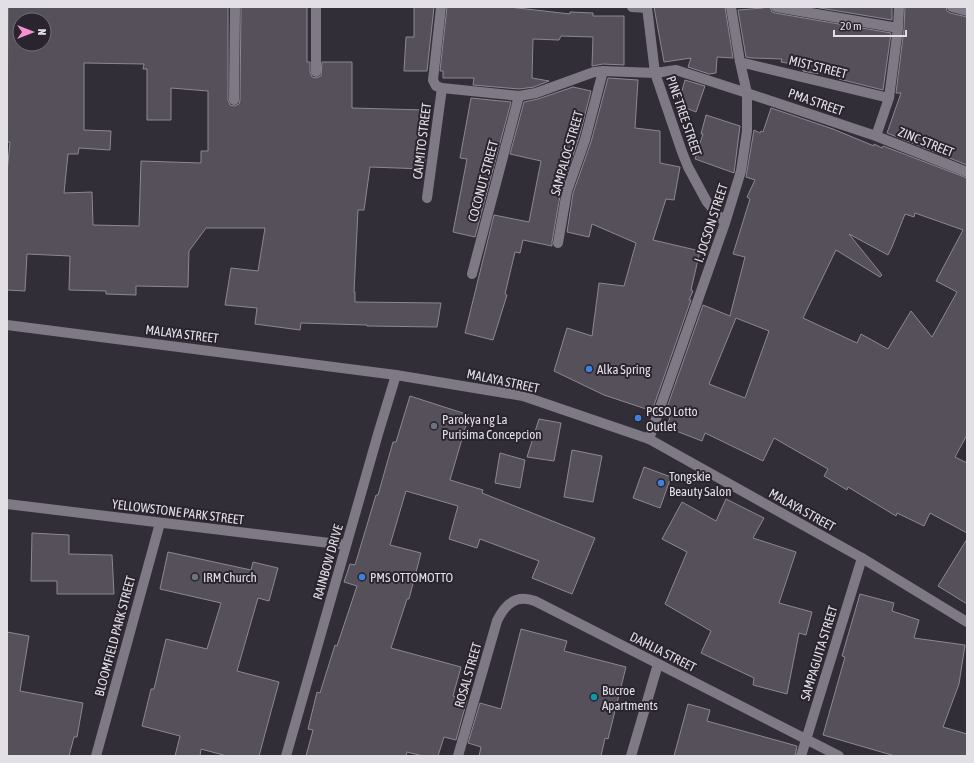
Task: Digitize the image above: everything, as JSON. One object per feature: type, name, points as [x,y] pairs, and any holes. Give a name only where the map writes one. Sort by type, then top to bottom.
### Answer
[{"type":"street","points":[[234,100],[235,7]]},
{"type":"street","points":[[316,7],[316,72]]},
{"type":"street","name":"CAIMITO STREET","points":[[427,198],[439,87],[433,80],[441,7]]},
{"type":"street","points":[[632,7],[647,7]]},
{"type":"street","name":"PINE TREE STREET","points":[[647,7],[655,73],[688,167],[707,202],[725,223]]},
{"type":"street","name":"I. JOCSON STREET","points":[[649,439],[725,223],[741,172],[747,131],[747,93],[740,62],[731,7]]},
{"type":"street","points":[[776,7],[898,28]]},
{"type":"street","points":[[876,136],[889,98],[898,28],[899,7]]},
{"type":"street","points":[[952,7],[967,11]]},
{"type":"street","name":"MIST STREET","points":[[740,62],[889,98]]},
{"type":"street","name":"PMA STREET","points":[[439,87],[519,96],[536,93],[594,72],[655,73],[676,70],[876,136]]},
{"type":"street","name":"SAMPALOC STREET","points":[[558,243],[567,191],[585,140],[603,71]]},
{"type":"street","name":"COCONUT STREET","points":[[472,274],[519,96]]},
{"type":"street","name":"ZINC STREET","points":[[876,136],[967,172]]},
{"type":"street","name":"MALAYA STREET","points":[[7,325],[396,375],[523,396],[649,439],[862,558],[967,622]]},
{"type":"street","name":"RAINBOW DRIVE","points":[[286,756],[396,375]]},
{"type":"street","name":"YELLOWSTONE PARK STREET","points":[[7,504],[346,545]]},
{"type":"street","name":"BLOOMFIELD PARK STREET","points":[[96,756],[160,523]]},
{"type":"street","name":"SAMPAGUITA STREET","points":[[801,756],[862,558]]},
{"type":"street","name":"DAHLIA STREET","points":[[507,604],[519,599],[530,599],[535,601],[839,756]]},
{"type":"street","name":"ROSAL STREET","points":[[458,756],[497,621],[507,604]]},
{"type":"street","points":[[631,756],[658,664]]},
{"type":"building","points":[[8,7],[228,7],[228,100],[230,105],[234,106],[239,104],[240,100],[241,7],[307,7],[307,62],[310,62],[310,72],[312,77],[316,78],[321,76],[322,62],[352,62],[352,108],[425,110],[426,154],[424,169],[370,167],[364,210],[358,210],[354,292],[355,302],[441,303],[437,327],[301,323],[300,330],[255,324],[257,308],[225,305],[231,268],[258,271],[265,228],[206,228],[189,251],[188,287],[136,286],[136,295],[106,294],[106,291],[69,290],[70,256],[27,254],[25,291],[7,290],[7,173],[10,142],[7,142]],"holes":[[[84,63],[144,64],[143,69],[147,69],[147,120],[171,120],[171,88],[208,91],[208,151],[201,151],[201,163],[141,161],[139,226],[93,225],[92,192],[64,193],[68,154],[78,154],[79,148],[110,150],[111,131],[84,130]]]},
{"type":"building","points":[[414,7],[434,7],[427,71],[404,71],[406,37],[414,37]]},
{"type":"building","points":[[447,7],[509,7],[570,14],[570,12],[593,13],[593,16],[624,16],[624,65],[603,64],[592,66],[593,37],[561,36],[559,40],[533,39],[532,78],[549,81],[534,87],[519,89],[473,85],[474,78],[443,78],[443,71],[440,71]]},
{"type":"building","points":[[654,7],[725,7],[733,58],[717,57],[716,73],[709,74],[688,67],[691,58],[664,62]]},
{"type":"building","points":[[770,7],[772,12],[775,13],[891,33],[883,90],[839,79],[839,75],[803,71],[804,66],[781,62],[782,59],[746,57],[738,10]]},
{"type":"building","points":[[814,7],[892,7],[892,20]]},
{"type":"building","points":[[905,7],[946,7],[947,11],[950,13],[967,17],[967,165],[887,133],[901,93],[896,93],[904,29]]},
{"type":"building","points":[[608,78],[638,80],[635,128],[660,131],[660,163],[680,167],[674,200],[666,199],[653,240],[700,251],[691,290],[693,291],[689,300],[691,300],[652,411],[604,395],[554,371],[567,328],[592,336],[599,283],[624,286],[636,243],[592,224],[589,237],[567,232],[573,193],[591,142]]},
{"type":"building","points":[[685,80],[705,86],[696,112],[678,105]]},
{"type":"building","points":[[573,87],[591,91],[579,138],[561,190],[552,246],[523,240],[520,253],[515,252],[505,294],[507,295],[493,340],[465,333],[494,215],[529,222],[541,161],[510,154],[524,102],[538,99]]},
{"type":"building","points":[[471,98],[511,102],[475,237],[453,232],[467,159],[460,158]]},
{"type":"building","points":[[771,108],[833,129],[874,146],[874,144],[882,148],[883,146],[967,178],[967,435],[955,457],[967,463],[967,533],[930,513],[924,526],[897,513],[896,516],[848,487],[847,490],[824,476],[828,469],[774,438],[763,461],[705,433],[702,441],[666,427],[670,418],[664,416],[703,305],[730,316],[745,257],[733,254],[750,199],[747,197],[755,180],[746,177],[754,130],[760,133],[761,131],[763,132]],"holes":[[[915,213],[963,230],[936,281],[957,292],[932,337],[911,311],[888,349],[861,334],[857,343],[803,318],[836,250],[880,277],[882,275],[849,234],[888,255],[905,214],[914,217]],[[736,318],[769,331],[745,398],[709,384]]]},
{"type":"building","points":[[706,115],[740,126],[734,173],[695,159],[703,134],[701,134]]},
{"type":"building","points":[[410,396],[469,415],[450,480],[483,490],[482,493],[595,538],[572,594],[532,578],[539,561],[480,539],[477,548],[449,539],[458,506],[406,491],[390,545],[421,553],[409,599],[407,599],[391,648],[461,667],[453,696],[467,700],[456,740],[444,737],[438,756],[423,756],[407,752],[406,756],[306,756],[313,730],[308,729],[317,692],[320,693],[335,645],[337,646],[357,586],[344,582],[350,564],[355,565],[376,495],[378,495],[393,442],[396,442]]},
{"type":"building","points":[[539,419],[561,423],[554,461],[527,457]]},
{"type":"building","points":[[572,450],[602,456],[593,502],[564,497]]},
{"type":"building","points":[[500,453],[525,460],[520,488],[495,483]]},
{"type":"building","points":[[644,467],[671,477],[660,508],[633,498]]},
{"type":"building","points":[[726,499],[764,518],[753,538],[796,552],[779,603],[812,612],[806,635],[799,633],[787,694],[753,685],[754,678],[701,653],[711,631],[665,604],[687,552],[662,539],[682,502],[716,521]]},
{"type":"building","points":[[32,533],[69,535],[69,554],[112,555],[114,594],[57,594],[57,581],[31,581]]},
{"type":"building","points":[[967,539],[967,604],[938,586]]},
{"type":"building","points":[[168,552],[251,570],[253,562],[278,568],[269,601],[258,598],[237,671],[279,682],[259,756],[227,756],[201,749],[200,756],[175,756],[180,736],[142,726],[151,689],[154,689],[166,639],[207,649],[221,603],[160,589]]},
{"type":"building","points":[[860,594],[894,603],[892,611],[919,620],[914,638],[965,645],[959,684],[943,727],[967,734],[967,756],[895,756],[823,735],[845,657],[842,656]]},
{"type":"building","points":[[521,629],[567,641],[564,651],[626,667],[608,739],[605,738],[601,756],[479,756],[481,747],[468,743],[480,703],[501,709]]},
{"type":"building","points":[[7,632],[29,636],[20,691],[83,703],[77,737],[74,737],[69,756],[7,756]]},
{"type":"building","points":[[688,704],[710,710],[707,721],[797,746],[795,756],[674,756]]},
{"type":"place","name":"Alka Spring","points":[[589,369]]},
{"type":"place","name":"PCSO Lotto Outlet","points":[[638,418]]},
{"type":"place","name":"Parokya ng La Purisima Concepcion","points":[[434,426]]},
{"type":"place","name":"Tongskie Beauty Salon","points":[[661,483]]},
{"type":"place","name":"IRM Church","points":[[195,577]]},
{"type":"place","name":"PMS OTTOMOTTO","points":[[362,577]]},
{"type":"place","name":"Bucroe Apartments","points":[[594,697]]}]
